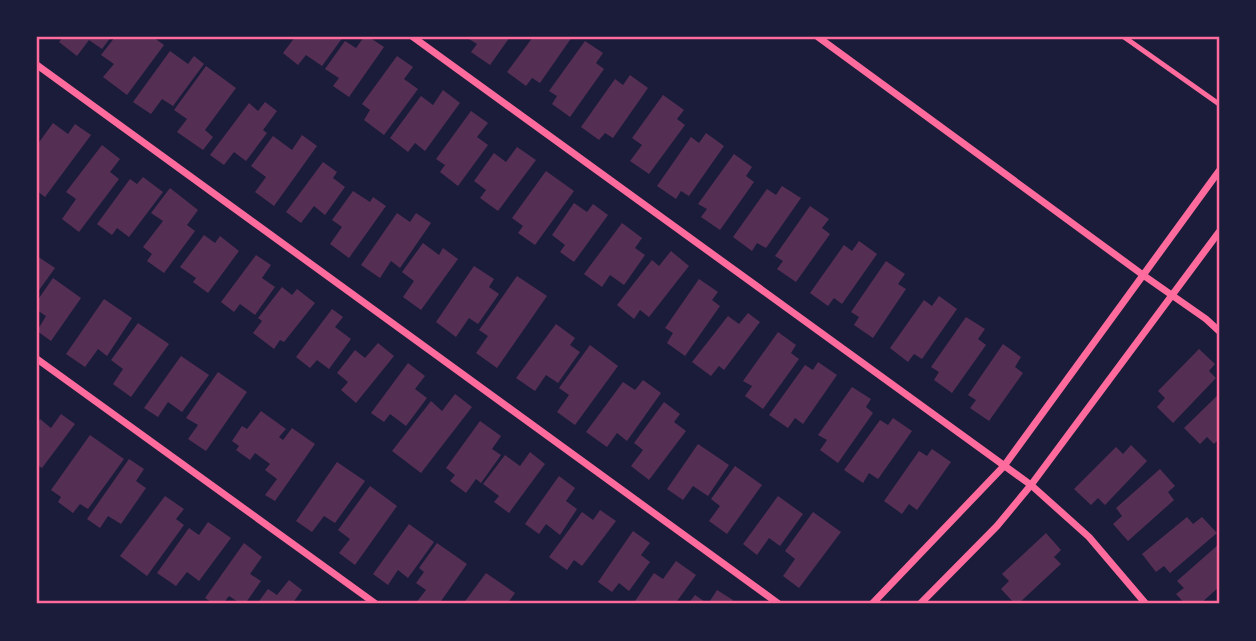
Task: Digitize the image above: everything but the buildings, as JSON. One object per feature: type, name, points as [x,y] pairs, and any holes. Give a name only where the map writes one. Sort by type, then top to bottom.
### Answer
[{"type":"street","points":[[413,37],[1031,485],[1088,537],[1146,604]]},
{"type":"street","points":[[818,37],[1219,331]]},
{"type":"street","points":[[37,65],[779,604]]},
{"type":"street","points":[[872,604],[1004,466],[1219,171]]},
{"type":"street","points":[[920,604],[997,526],[1031,485],[1219,232]]},
{"type":"street","points":[[37,359],[376,604]]},
{"type":"lane","points":[[1124,37],[1219,104]]}]
